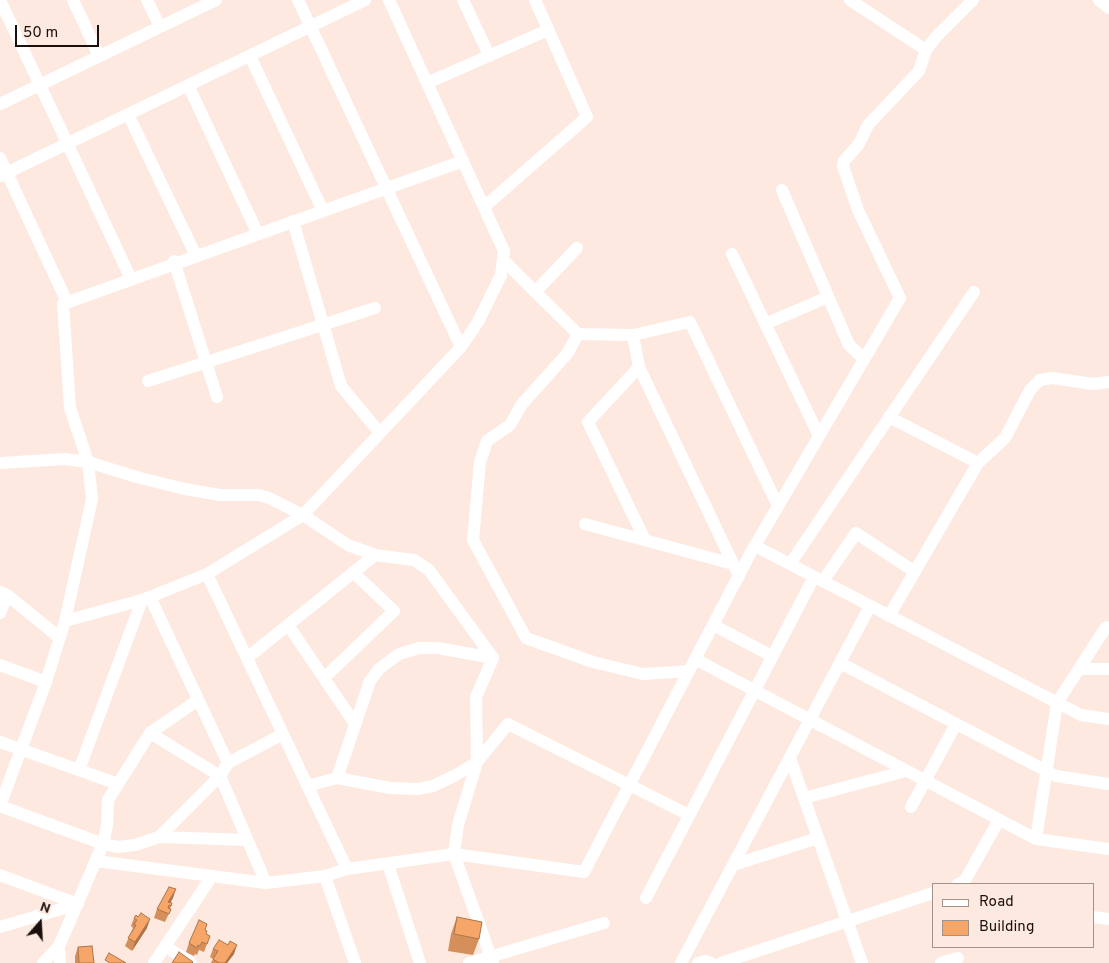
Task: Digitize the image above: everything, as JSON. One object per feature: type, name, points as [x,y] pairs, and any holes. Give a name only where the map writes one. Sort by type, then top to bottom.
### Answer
[{"type":"street","points":[[0,0],[131,279]]},
{"type":"street","points":[[73,0],[99,56]]},
{"type":"street","points":[[148,0],[160,27]]},
{"type":"street","points":[[0,104],[216,0]]},
{"type":"street","points":[[298,0],[461,347]]},
{"type":"street","points":[[3,174],[365,0]]},
{"type":"street","points":[[65,621],[146,599],[207,574],[303,515],[461,347],[478,322],[502,275],[504,251],[389,0]]},
{"type":"street","points":[[463,0],[489,56]]},
{"type":"street","points":[[484,207],[587,117],[535,0]]},
{"type":"street","points":[[850,0],[926,50]]},
{"type":"street","points":[[96,861],[266,883],[325,876],[346,869],[454,854],[584,872],[696,659],[713,625],[736,570],[755,546],[900,298],[858,210],[843,166],[844,161],[859,144],[868,125],[918,71],[926,50],[936,37],[973,0]]},
{"type":"street","points":[[1098,0],[1109,8]]},
{"type":"street","points":[[427,82],[548,30]]},
{"type":"street","points":[[250,56],[323,211]]},
{"type":"street","points":[[188,85],[258,234]]},
{"type":"street","points":[[128,114],[196,256]]},
{"type":"street","points":[[0,158],[3,174],[67,302]]},
{"type":"street","points":[[247,840],[159,837],[135,846],[118,847],[103,844],[0,806],[46,682],[60,638],[92,499],[88,462],[70,408],[63,304],[175,262],[463,161]]},
{"type":"street","points":[[782,190],[849,345],[864,359]]},
{"type":"street","points":[[293,221],[341,386],[380,433]]},
{"type":"street","points":[[535,292],[577,248]]},
{"type":"street","points":[[732,254],[819,436]]},
{"type":"street","points":[[503,260],[578,334],[633,335],[690,322],[778,506]]},
{"type":"street","points":[[175,262],[217,397]]},
{"type":"street","points":[[790,564],[974,292]]},
{"type":"street","points":[[765,324],[828,297]]},
{"type":"street","points":[[148,381],[375,308]]},
{"type":"street","points":[[578,334],[567,354],[522,404],[510,425],[487,441],[480,462],[473,540],[526,638],[593,662],[643,674],[689,671]]},
{"type":"street","points":[[633,335],[639,367],[736,570]]},
{"type":"street","points":[[639,367],[588,422],[645,540]]},
{"type":"street","points":[[889,616],[978,463],[1005,438],[1030,390],[1040,380],[1052,378],[1093,384],[1109,382]]},
{"type":"street","points":[[889,417],[978,463]]},
{"type":"street","points":[[0,463],[65,459],[88,462],[140,478],[220,495],[259,495],[269,498],[303,515],[348,545],[375,555],[414,560],[429,570],[493,658]]},
{"type":"street","points":[[585,524],[645,540],[736,570]]},
{"type":"street","points":[[646,898],[772,656],[818,579],[856,533],[915,572]]},
{"type":"street","points":[[755,546],[1081,715],[1109,719]]},
{"type":"street","points":[[247,658],[375,555]]},
{"type":"street","points":[[324,678],[394,611],[353,572]]},
{"type":"street","points":[[207,574],[346,869]]},
{"type":"street","points":[[0,613],[3,594],[60,638]]},
{"type":"street","points":[[146,599],[228,763]]},
{"type":"street","points":[[79,770],[146,599]]},
{"type":"street","points":[[681,963],[870,606]]},
{"type":"street","points":[[288,625],[355,724]]},
{"type":"street","points":[[713,625],[772,656]]},
{"type":"street","points":[[1036,839],[1057,703],[1106,627]]},
{"type":"street","points":[[337,778],[370,680],[379,669],[399,654],[419,648],[438,648],[493,658]]},
{"type":"street","points":[[492,960],[454,854],[458,825],[477,762],[476,697],[493,658]]},
{"type":"street","points":[[696,659],[1036,839],[1109,849]]},
{"type":"street","points":[[840,663],[1056,776],[1109,784]]},
{"type":"street","points":[[0,665],[46,682]]},
{"type":"street","points":[[1079,669],[1109,669]]},
{"type":"street","points":[[44,963],[59,946],[103,844],[107,825],[108,800],[150,733],[198,700]]},
{"type":"street","points":[[307,786],[337,778],[390,788],[418,789],[433,786],[477,762],[508,724],[689,815]]},
{"type":"street","points":[[911,808],[956,724]]},
{"type":"street","points":[[150,733],[220,776],[266,883]]},
{"type":"street","points":[[159,837],[220,776],[228,763],[283,734]]},
{"type":"street","points":[[0,742],[118,784]]},
{"type":"street","points":[[790,758],[862,963]]},
{"type":"street","points":[[804,798],[906,770]]},
{"type":"street","points":[[961,883],[964,882],[999,820]]},
{"type":"street","points":[[733,865],[818,838]]},
{"type":"street","points":[[388,864],[420,963]]},
{"type":"street","points":[[0,875],[78,904]]},
{"type":"street","points":[[154,963],[212,876]]},
{"type":"street","points":[[325,876],[355,963]]},
{"type":"street","points":[[721,963],[932,893]]},
{"type":"street","points":[[0,927],[78,904]]},
{"type":"street","points":[[1094,917],[1109,918]]},
{"type":"street","points":[[469,963],[492,960],[604,923]]},
{"type":"street","points":[[59,946],[60,963]]},
{"type":"street","points":[[165,946],[190,963]]},
{"type":"street","points":[[941,963],[958,958]]},
{"type":"street","points":[[698,963],[705,961],[711,963]]},
{"type":"building","points":[[169,887],[176,889],[168,902],[172,903],[168,908],[171,909],[169,914],[157,909]]},
{"type":"building","points":[[141,913],[150,919],[135,942],[128,938],[136,925],[134,924],[137,920],[134,918],[136,915],[138,917]]},
{"type":"building","points":[[457,917],[482,922],[479,939],[454,934]]},
{"type":"building","points":[[199,920],[207,924],[206,934],[210,936],[207,944],[202,942],[197,948],[189,943]]},
{"type":"building","points":[[219,940],[228,945],[230,941],[237,945],[225,963],[219,963],[213,959],[218,951],[213,949]]},
{"type":"building","points":[[92,946],[94,963],[79,963],[78,947]]},
{"type":"building","points":[[179,952],[193,962],[172,963]]},
{"type":"building","points":[[109,953],[126,963],[110,963],[105,960]]}]
